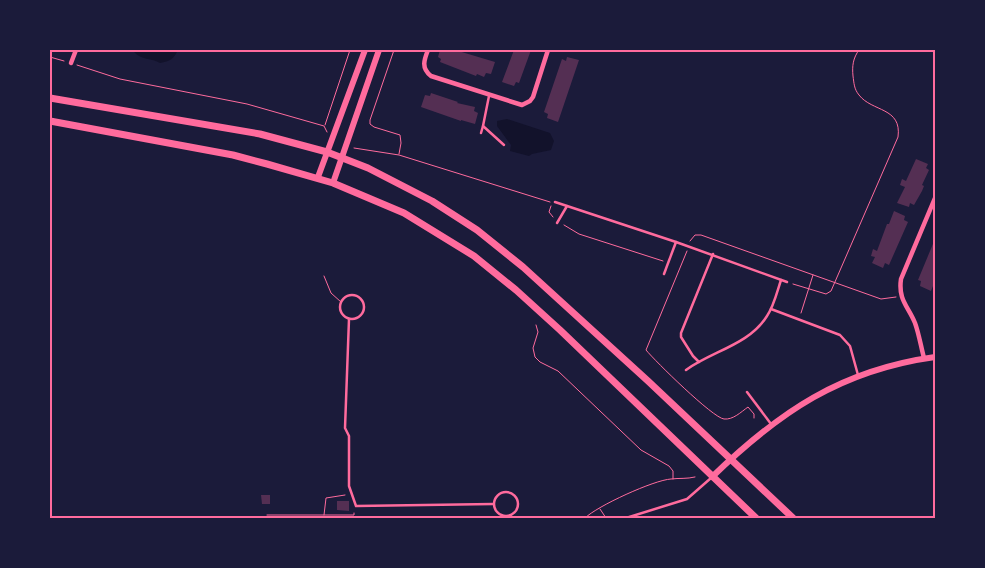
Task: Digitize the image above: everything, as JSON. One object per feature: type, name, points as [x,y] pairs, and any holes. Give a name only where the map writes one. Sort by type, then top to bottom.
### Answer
[{"type":"main road","points":[[318,177],[365,50]]},
{"type":"main road","points":[[333,183],[379,50]]},
{"type":"main road","points":[[50,98],[260,134],[327,152],[368,168],[432,201],[476,230],[531,274],[793,518]]},
{"type":"main road","points":[[50,121],[232,155],[318,177],[404,213],[474,256],[560,330],[756,518]]},
{"type":"main road","points":[[712,477],[771,424],[814,396],[859,376],[898,363],[935,357]]},
{"type":"street","points":[[71,63],[76,50]]},
{"type":"street","points":[[428,50],[424,66],[431,76],[518,105],[530,101],[548,50]]},
{"type":"street","points":[[924,358],[915,324],[901,295],[901,279],[935,198]]},
{"type":"lane","points":[[481,133],[489,96]]},
{"type":"lane","points":[[483,126],[504,145]]},
{"type":"lane","points":[[554,202],[713,254],[787,282]]},
{"type":"lane","points":[[557,222],[567,206]]},
{"type":"lane","points":[[664,274],[676,242]]},
{"type":"lane","points":[[699,362],[692,356],[681,334],[713,254]]},
{"type":"lane","points":[[686,370],[754,332],[766,319],[781,280]]},
{"type":"lane","points":[[355,294],[364,302],[364,310],[360,316],[349,319],[340,310],[341,302],[346,296],[355,294]]},
{"type":"lane","points":[[771,309],[836,332],[846,340],[852,352],[859,376]]},
{"type":"lane","points":[[349,319],[345,428],[349,436],[349,486],[356,506],[493,504]]},
{"type":"lane","points":[[747,392],[771,424]]},
{"type":"lane","points":[[626,518],[687,499],[712,477]]},
{"type":"lane","points":[[502,492],[511,492],[516,497],[518,504],[516,511],[510,518],[502,516],[496,511],[493,504],[496,496],[502,492]]},
{"type":"path","points":[[332,139],[329,138],[324,126],[350,50]]},
{"type":"path","points":[[394,50],[370,124],[400,136],[399,155]]},
{"type":"path","points":[[787,282],[826,294],[831,291],[898,137],[899,129],[897,122],[890,114],[864,101],[854,87],[854,57],[858,50]]},
{"type":"path","points":[[50,57],[120,78],[246,104],[324,126]]},
{"type":"path","points":[[346,144],[354,148],[399,155],[548,202],[551,204],[550,215],[554,218]]},
{"type":"path","points":[[562,224],[580,234],[664,261]]},
{"type":"path","points":[[690,242],[691,238],[701,235],[880,299],[890,299],[901,295]]},
{"type":"path","points":[[799,319],[813,275]]},
{"type":"path","points":[[324,276],[331,293],[341,302]]},
{"type":"path","points":[[536,325],[538,332],[533,348],[535,357],[540,362],[558,370],[641,450],[669,466],[673,479]]},
{"type":"path","points":[[585,518],[599,508],[628,494],[673,479],[695,477]]},
{"type":"path","points":[[324,516],[326,498],[351,493]]},
{"type":"path","points":[[268,515],[354,516],[356,506]]},
{"type":"path","points":[[599,508],[606,518]]},
{"type":"shaded area","points":[[136,50],[178,50],[171,59],[160,63],[137,55],[134,52]]},
{"type":"shaded area","points":[[507,119],[550,133],[554,141],[551,150],[529,156],[510,151],[511,145],[497,126],[497,121]]},
{"type":"building","points":[[440,50],[455,50],[495,62],[491,74],[486,73],[484,77],[477,74],[476,76],[440,62],[441,59],[438,57]]},
{"type":"building","points":[[514,50],[531,50],[519,83],[516,82],[514,86],[502,82]]},
{"type":"building","points":[[567,57],[579,60],[558,122],[547,118],[548,114],[544,112],[562,59],[566,61]]},
{"type":"building","points":[[431,93],[457,103],[475,107],[474,111],[478,113],[475,124],[421,107],[425,95],[430,96]]},
{"type":"building","points":[[916,159],[928,164],[926,168],[929,170],[922,185],[924,186],[922,191],[914,205],[910,203],[909,207],[897,203],[905,187],[900,185],[902,179],[906,181]]},
{"type":"building","points":[[894,211],[905,216],[904,220],[908,222],[889,265],[885,263],[883,268],[872,263],[875,257],[871,256],[873,249],[877,251]]},
{"type":"building","points":[[935,239],[935,281],[931,291],[920,286],[921,281],[918,280]]},
{"type":"building","points":[[261,495],[270,495],[270,504],[262,504]]},
{"type":"building","points":[[337,501],[349,501],[349,511],[337,510]]}]
